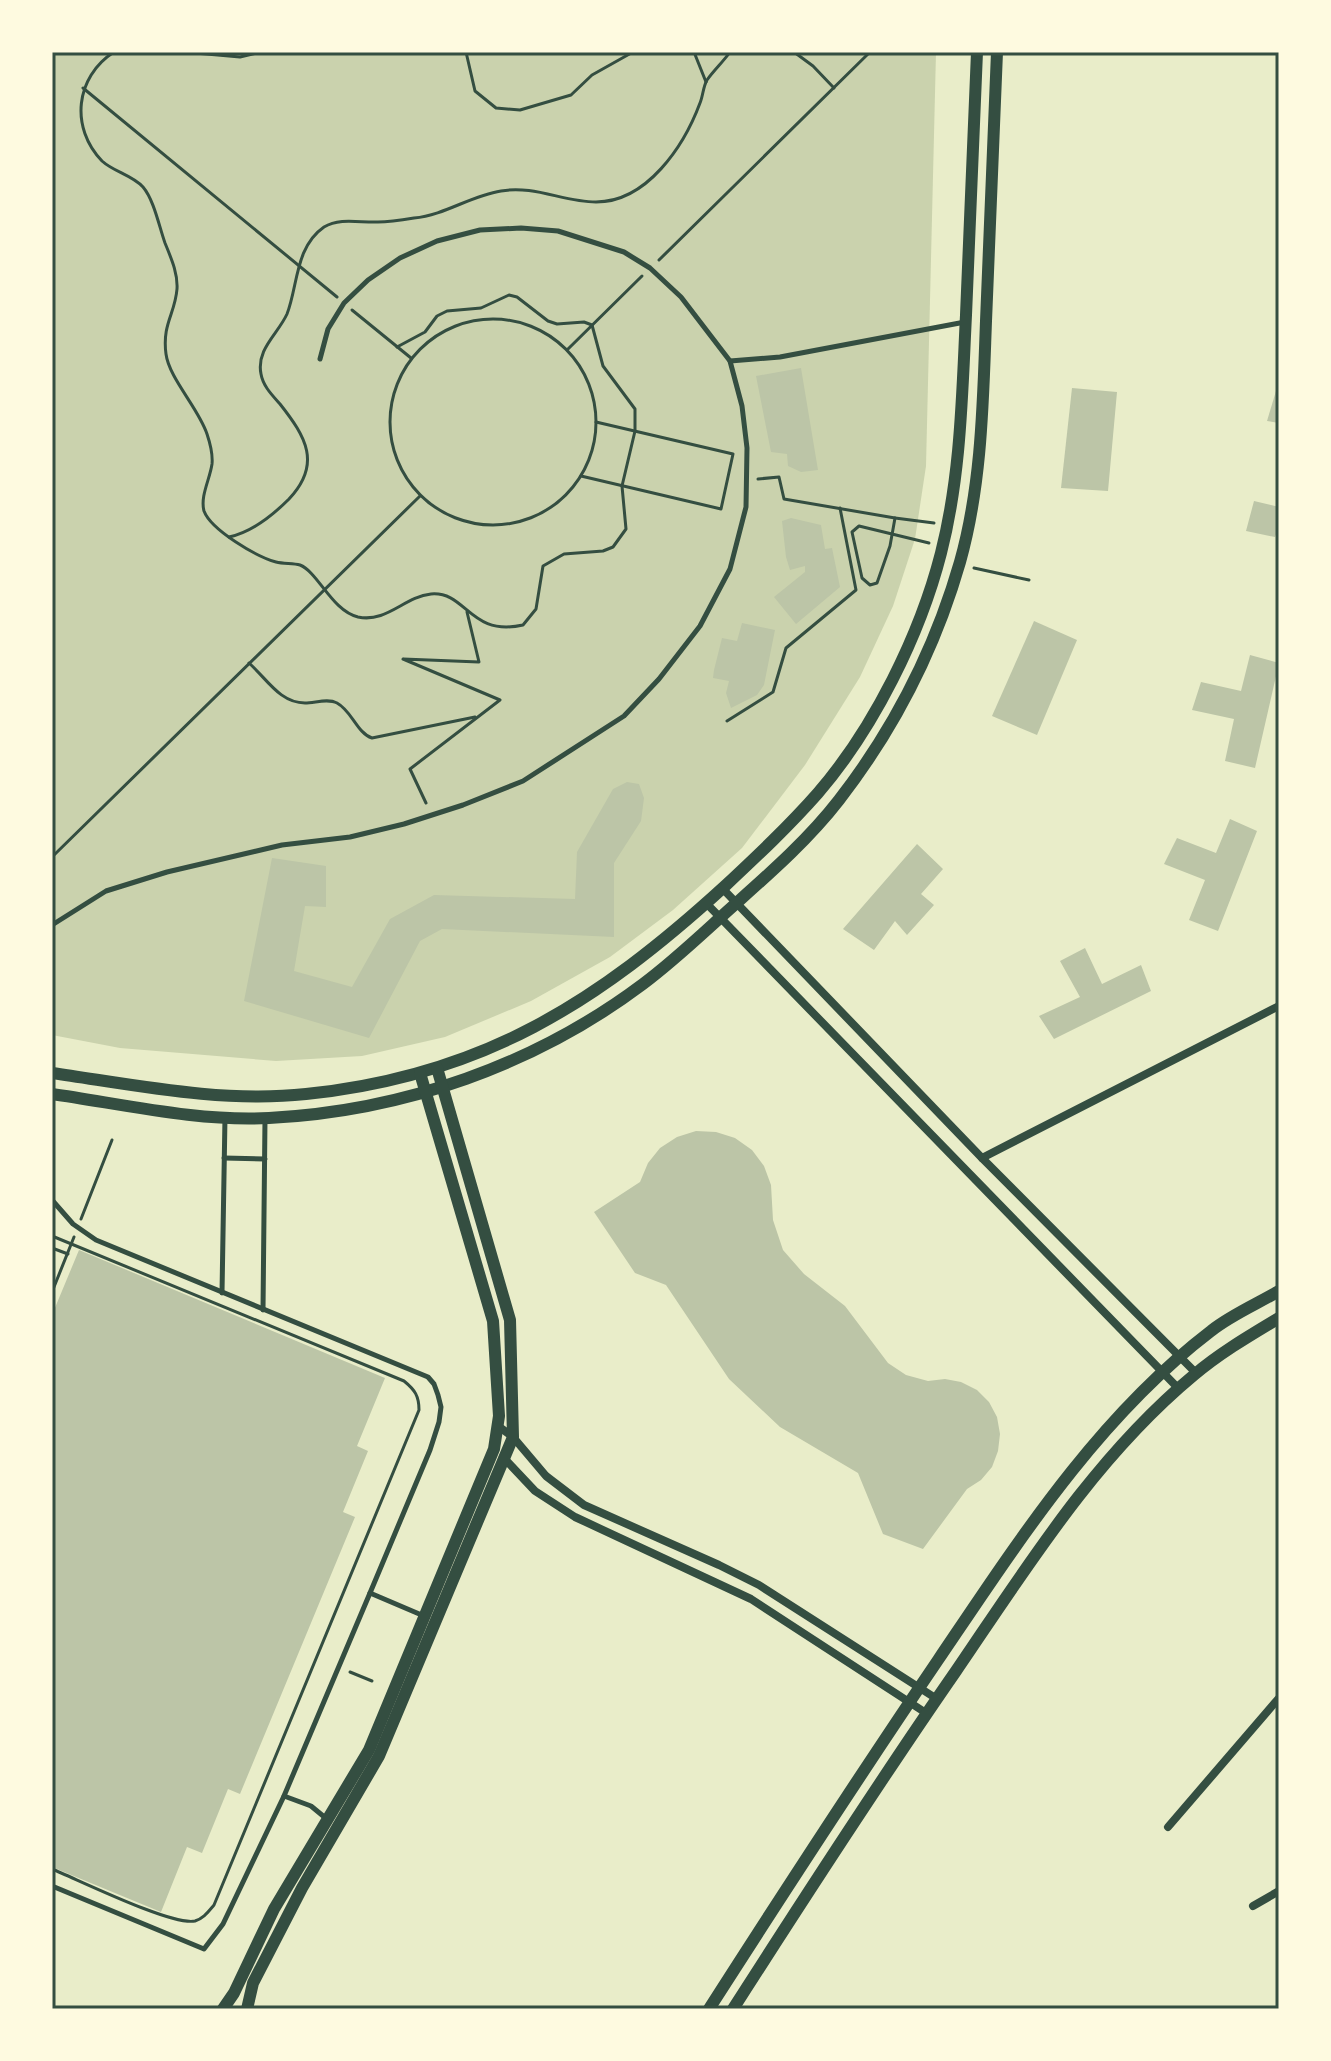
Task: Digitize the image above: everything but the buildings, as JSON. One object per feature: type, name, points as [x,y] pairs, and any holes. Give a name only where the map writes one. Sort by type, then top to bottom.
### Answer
[{"type":"street","points":[[52,1073],[181,1092],[262,1097],[308,1094],[437,1068],[529,1031],[579,1003],[629,968],[777,838],[821,789],[882,698],[906,652],[941,553],[958,460],[977,52]]},
{"type":"street","points":[[52,1094],[179,1113],[265,1118],[311,1114],[426,1093],[484,1073],[538,1049],[643,984],[790,854],[837,803],[900,708],[924,661],[961,559],[978,462],[982,417],[997,52]]},
{"type":"street","points":[[722,888],[982,1158],[1196,1373]]},
{"type":"street","points":[[706,903],[1178,1388]]},
{"type":"street","points":[[982,1158],[1279,1006]]},
{"type":"street","points":[[430,1618],[506,1460],[513,1437],[510,1320],[437,1068]]},
{"type":"street","points":[[223,2009],[234,1993],[274,1909],[379,1756],[494,1449],[498,1426],[493,1321],[420,1073]]},
{"type":"street","points":[[709,2009],[1013,1547],[1086,1456],[1162,1371],[1214,1328],[1279,1291]]},
{"type":"street","points":[[733,2009],[872,1793],[1030,1559],[1140,1424],[1178,1388],[1226,1350],[1279,1318]]},
{"type":"street","points":[[498,1426],[513,1437],[546,1476],[584,1505],[759,1585],[937,1699]]},
{"type":"street","points":[[494,1449],[535,1491],[575,1517],[751,1599],[926,1713]]},
{"type":"street","points":[[1168,1827],[1279,1698]]},
{"type":"street","points":[[247,2009],[253,1983],[333,1824]]},
{"type":"street","points":[[1253,1906],[1279,1891]]},
{"type":"lane","points":[[52,925],[106,891],[167,872],[282,845],[350,837],[404,824],[523,781],[624,716],[659,679],[700,626],[730,569],[746,507],[747,448],[742,406],[730,361],[681,297],[650,268],[624,252],[558,231],[521,228],[480,230],[437,241],[400,258],[368,280],[344,303],[328,329],[320,359]]},
{"type":"lane","points":[[730,361],[780,357],[966,322]]},
{"type":"lane","points":[[222,1293],[225,1116]]},
{"type":"lane","points":[[263,1310],[265,1118]]},
{"type":"lane","points":[[224,1158],[265,1159]]},
{"type":"lane","points":[[52,1200],[84,1234],[96,1240],[428,1377],[434,1384],[441,1407],[430,1450],[284,1796],[223,1924],[204,1949],[52,1886]]},
{"type":"lane","points":[[370,1593],[430,1618]]},
{"type":"lane","points":[[284,1796],[311,1806],[333,1824]]},
{"type":"path","points":[[114,52],[93,68],[83,88],[82,118],[91,146],[104,163],[146,190],[175,267],[177,290],[163,333],[166,359],[206,431],[210,447],[212,462],[203,508],[210,523],[221,534],[274,562],[302,566],[354,616],[372,618],[386,614],[430,594],[441,595],[483,623],[496,628],[523,625],[536,609],[543,566],[564,554],[603,551],[620,540],[626,529],[622,486],[635,431],[635,409],[603,366],[592,325]]},
{"type":"path","points":[[184,52],[240,57],[261,52]]},
{"type":"path","points":[[466,52],[475,91],[496,108],[520,110],[571,95],[592,75],[633,52]]},
{"type":"path","points":[[694,52],[706,82]]},
{"type":"path","points":[[229,537],[246,534],[281,507],[303,484],[309,460],[305,443],[297,426],[266,386],[261,372],[266,344],[288,311],[298,265],[311,242],[325,226],[349,221],[416,218],[502,191],[553,193],[578,202],[602,202],[628,194],[659,173],[676,149],[700,103],[706,82],[730,52]]},
{"type":"path","points":[[794,52],[834,88]]},
{"type":"path","points":[[567,350],[870,52]]},
{"type":"path","points":[[83,88],[411,358]]},
{"type":"path","points":[[397,347],[425,332],[437,316],[447,311],[481,308],[509,295],[517,297],[548,321],[592,325]]},
{"type":"path","points":[[487,318],[516,321],[544,332],[567,350],[583,371],[593,396],[596,422],[590,459],[562,500],[536,517],[506,525],[475,525],[445,515],[420,496],[402,472],[391,444],[389,414],[396,384],[411,358],[432,338],[458,324],[487,318]]},
{"type":"path","points":[[581,476],[721,509],[733,454],[596,422]]},
{"type":"path","points":[[746,481],[779,477],[784,499],[947,525]]},
{"type":"path","points":[[52,857],[420,496]]},
{"type":"path","points":[[727,721],[773,692],[786,648],[856,590],[840,508]]},
{"type":"path","points":[[895,518],[890,546],[877,583],[870,585],[862,578],[852,532],[859,526],[936,545]]},
{"type":"path","points":[[968,567],[1029,580]]},
{"type":"path","points":[[426,803],[410,769],[500,700],[403,659],[479,662],[466,610]]},
{"type":"path","points":[[249,663],[283,698],[302,704],[337,703],[355,720],[365,736],[372,738],[478,716]]},
{"type":"path","points":[[52,1236],[404,1381],[414,1389],[419,1399],[419,1410],[214,1905],[204,1917],[193,1921],[170,1918],[52,1869]]},
{"type":"path","points":[[52,1248],[68,1254]]},
{"type":"green space","points":[[52,52],[936,52],[926,466],[915,539],[893,606],[860,677],[805,765],[742,848],[673,910],[610,957],[531,1001],[445,1037],[362,1056],[276,1061],[120,1048],[52,1035]]}]
